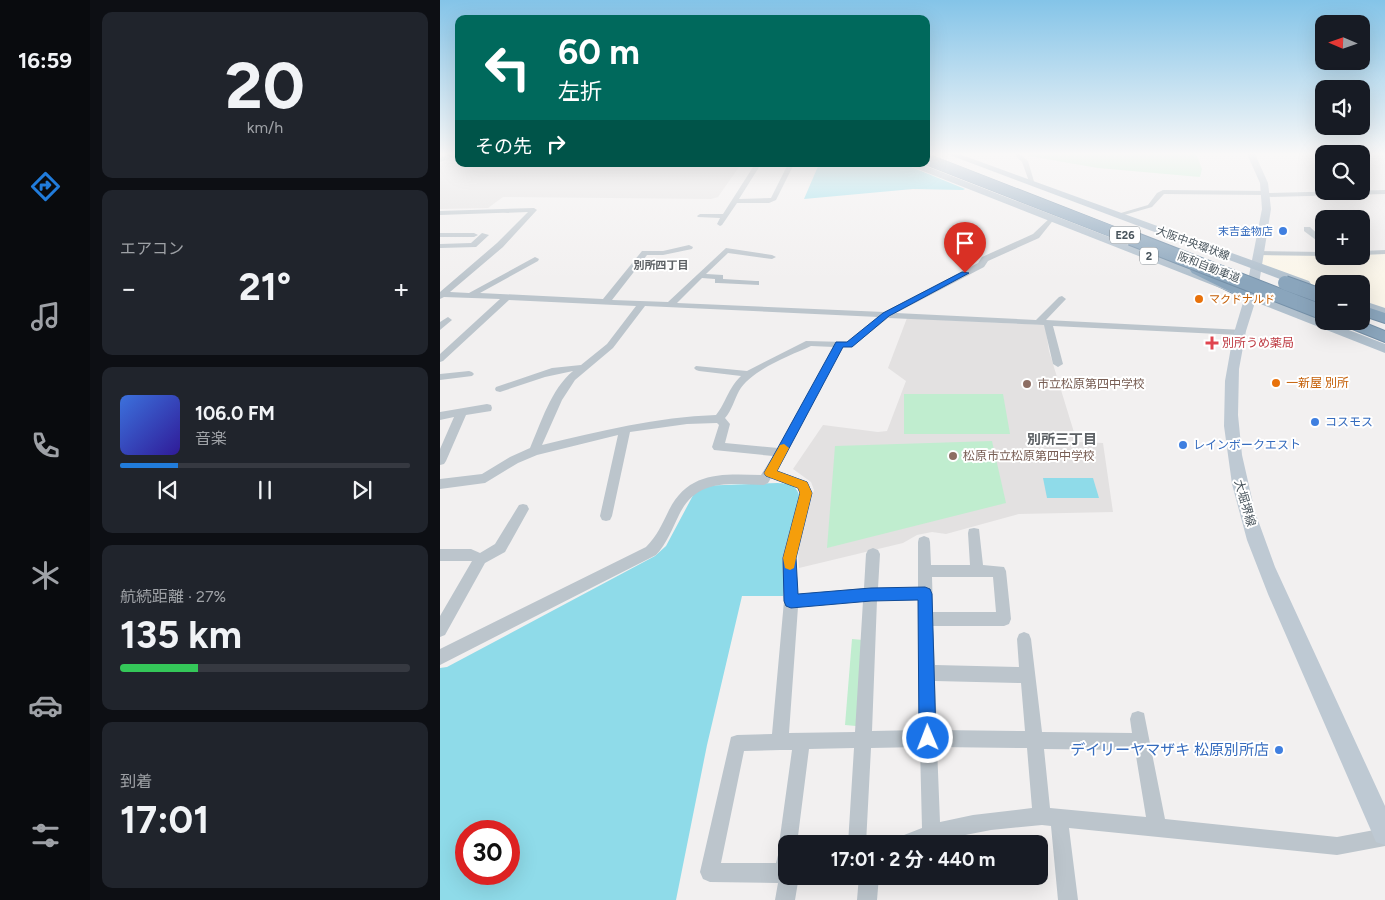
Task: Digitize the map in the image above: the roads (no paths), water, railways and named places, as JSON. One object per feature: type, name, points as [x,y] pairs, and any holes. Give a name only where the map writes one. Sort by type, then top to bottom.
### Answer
[{"type":"highway","points":[[1011,196],[1207,274],[1248,294]]},
{"type":"highway","name":"阪和自動車道","points":[[1024,196],[1315,309]]},
{"type":"highway","name":"阪和自動車道","points":[[1043,196],[1315,299]]},
{"type":"highway","points":[[1223,264],[1315,294]]},
{"type":"highway","points":[[1370,313],[1385,318]]},
{"type":"highway","points":[[1370,320],[1385,326]]},
{"type":"highway","points":[[1368,330],[1385,337]]},
{"type":"main road","name":"2","points":[[995,196],[1385,348]]},
{"type":"main road","name":"大阪中央環状線","points":[[1066,196],[1117,215],[1257,259],[1315,286]]},
{"type":"main road","name":"大堀堺線","points":[[1266,196],[1266,224],[1248,294],[1232,380],[1230,423],[1234,461],[1246,512],[1273,586],[1385,835]]},
{"type":"main road","points":[[1370,307],[1385,313]]},
{"type":"street","points":[[720,224],[737,196]]},
{"type":"street","points":[[734,201],[769,202],[776,196]]},
{"type":"street","points":[[1117,215],[1150,206],[1158,196]]},
{"type":"street","points":[[440,219],[444,213],[534,210],[500,245],[441,295]]},
{"type":"street","points":[[700,216],[725,216]]},
{"type":"street","points":[[719,419],[726,410],[734,388],[749,374],[810,343],[849,345],[886,315],[981,265],[985,259],[1036,236],[1052,218]]},
{"type":"street","points":[[1307,229],[1315,236]]},
{"type":"street","points":[[442,236],[474,235]]},
{"type":"street","points":[[474,245],[485,235]]},
{"type":"street","points":[[440,246],[500,245]]},
{"type":"street","points":[[606,301],[645,253],[663,253],[688,247]]},
{"type":"street","points":[[670,304],[726,250],[772,257]]},
{"type":"street","points":[[1370,253],[1385,252]]},
{"type":"street","points":[[1257,259],[1315,255]]},
{"type":"street","points":[[471,295],[534,259]]},
{"type":"street","points":[[700,276],[720,277],[718,281],[756,283]]},
{"type":"street","points":[[441,295],[606,301],[1240,332]]},
{"type":"street","points":[[440,359],[507,297]]},
{"type":"street","points":[[1044,322],[1062,299]]},
{"type":"street","points":[[534,451],[557,400],[571,378],[610,346],[643,303]]},
{"type":"street","points":[[440,327],[448,320]]},
{"type":"street","points":[[1044,322],[1058,364]]},
{"type":"street","points":[[440,656],[651,551],[660,543],[677,506],[688,490],[700,483],[710,480],[764,480],[770,473],[840,344]]},
{"type":"street","points":[[440,345],[454,346]]},
{"type":"street","points":[[500,389],[534,377],[576,367],[584,368]]},
{"type":"street","points":[[699,368],[749,374]]},
{"type":"street","points":[[440,377],[469,374]]},
{"type":"street","points":[[440,416],[487,408]]},
{"type":"street","points":[[440,461],[462,412]]},
{"type":"street","points":[[442,485],[485,478],[514,460],[534,451],[626,429],[687,420],[719,419],[725,424],[718,447],[781,453]]},
{"type":"street","points":[[606,516],[626,429]]},
{"type":"street","points":[[770,473],[803,485],[806,493],[789,558],[791,601],[780,742]]},
{"type":"street","points":[[440,630],[480,559],[500,548],[523,509]]},
{"type":"street","points":[[974,533],[977,571]]},
{"type":"street","points":[[924,542],[931,835],[963,826],[1000,819],[1051,817],[1337,846],[1385,835]]},
{"type":"street","points":[[857,835],[873,554]]},
{"type":"street","points":[[440,555],[471,555],[480,559]]},
{"type":"street","points":[[924,571],[999,572],[1004,619],[926,619]]},
{"type":"street","points":[[791,601],[871,594],[925,594]]},
{"type":"street","points":[[1024,639],[1034,740],[1068,900]]},
{"type":"street","points":[[926,673],[1028,675]]},
{"type":"street","points":[[1138,719],[1157,828]]},
{"type":"street","points":[[778,870],[710,872],[737,743],[928,738],[1142,742]]},
{"type":"street","points":[[789,835],[802,742]]},
{"type":"street","points":[[785,900],[786,885]]},
{"type":"street","points":[[866,900],[868,885]]},
{"type":"water","points":[[805,196],[837,196],[804,199]]},
{"type":"water","points":[[1043,478],[1093,478],[1099,498],[1047,498]]},
{"type":"water","points":[[778,483],[788,484],[798,491],[799,495],[783,559],[783,596],[742,596],[707,745],[676,900],[440,900],[440,668],[447,667],[655,556],[666,546],[698,486]]},
{"type":"place","name":"末吉金物店","points":[[1283,231]]},
{"type":"place","name":"マクドナルド","points":[[1199,299]]},
{"type":"place","name":"別所うめ薬局","points":[[1212,343]]},
{"type":"place","name":"一新屋 別所","points":[[1276,383]]},
{"type":"place","name":"市立松原第四中学校","points":[[1027,384]]},
{"type":"place","name":"コスモス","points":[[1315,422]]},
{"type":"place","name":"レインボークエスト","points":[[1183,445]]},
{"type":"place","name":"松原市立松原第四中学校","points":[[953,456]]},
{"type":"place","name":"デイリーヤマザキ 松原別所店","points":[[1279,750]]},
{"type":"district","name":"別所四丁目","points":[[661,265]]},
{"type":"district","name":"別所三丁目","points":[[1062,439]]}]
